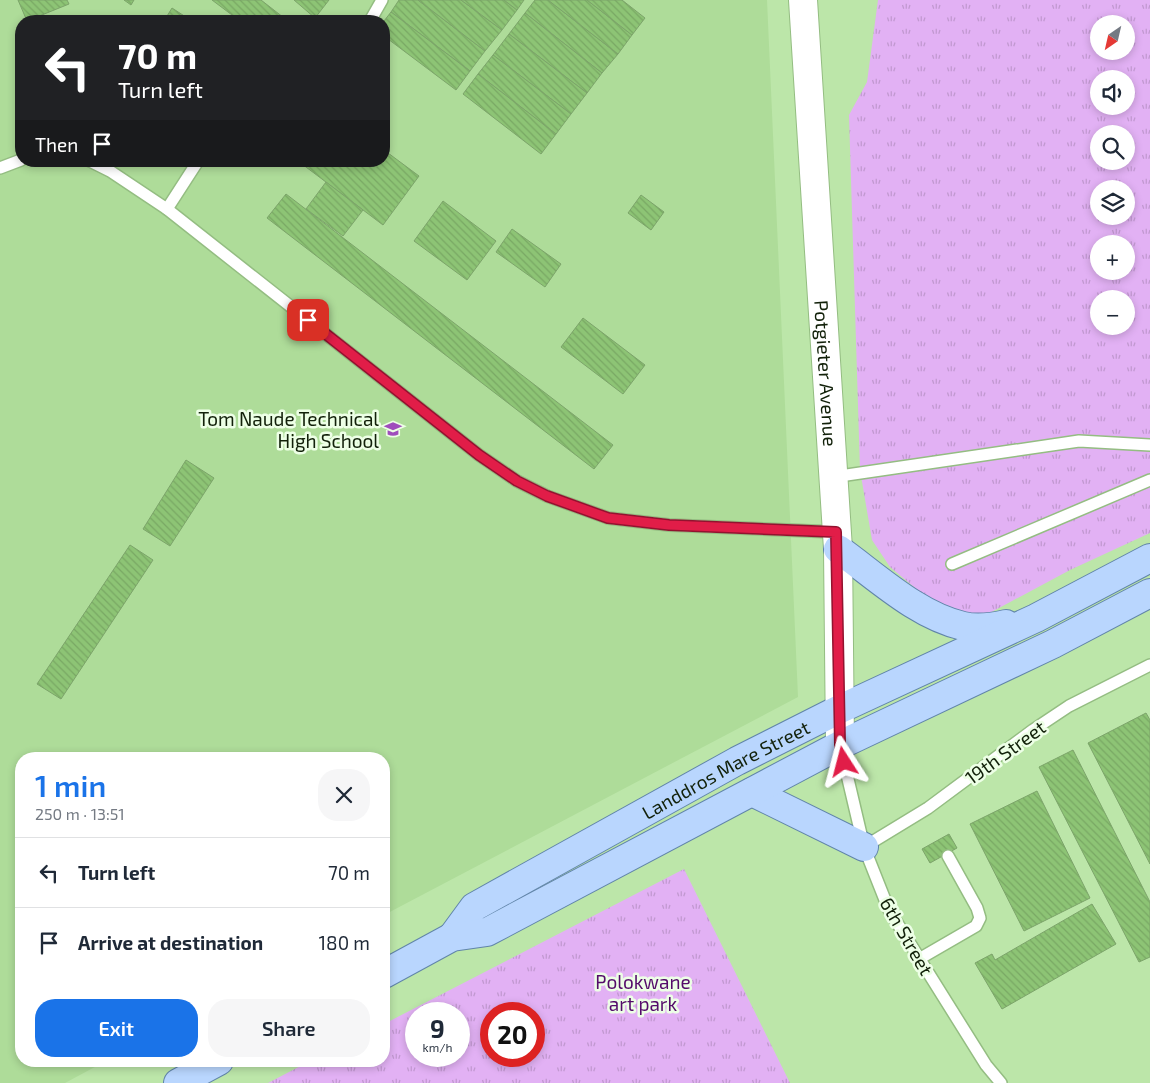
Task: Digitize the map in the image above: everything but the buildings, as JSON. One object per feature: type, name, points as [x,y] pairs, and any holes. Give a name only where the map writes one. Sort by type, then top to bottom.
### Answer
[{"type":"main road","points":[[837,541],[910,601],[938,617],[962,626],[999,626],[1036,618]]},
{"type":"main road","name":"Landdros Mare Street","points":[[452,937],[474,907],[737,761],[840,709],[1036,618],[1150,558]]},
{"type":"main road","name":"Landdros Mare Street","points":[[390,971],[452,937],[487,932],[840,745],[1053,644],[1150,593]]},
{"type":"main road","points":[[752,792],[864,847]]},
{"type":"main road","points":[[178,1083],[208,1067]]},
{"type":"street","name":"Potgieter Avenue","points":[[803,0],[837,541],[840,745]]},
{"type":"lane","points":[[373,15],[382,0]]},
{"type":"lane","points":[[0,168],[15,162]]},
{"type":"lane","points":[[102,167],[167,209],[479,455],[517,481],[547,496],[608,518],[837,541]]},
{"type":"lane","points":[[167,209],[194,167]]},
{"type":"lane","points":[[833,477],[1079,441],[1150,445]]},
{"type":"lane","points":[[952,564],[1150,480]]},
{"type":"lane","name":"19th Street","points":[[864,847],[928,808],[1033,730],[1069,706],[1150,665]]},
{"type":"lane","name":"6th Street","points":[[840,745],[864,847],[889,910],[986,1065],[1001,1083]]},
{"type":"lane","points":[[919,959],[976,926],[980,918],[977,908],[948,856]]},
{"type":"shaded area","name":"Tom Naude Technical High School","points":[[0,0],[767,0],[798,697],[390,912],[390,752],[15,752],[15,1067],[95,1067],[65,1083],[0,1083]]},
{"type":"green space","points":[[878,0],[1150,0],[1150,533],[1070,570],[986,615],[954,611],[920,592],[890,567],[872,540],[860,470],[849,115],[867,82]]},
{"type":"green space","name":"Polokwane art park","points":[[684,869],[790,1083],[268,1083],[299,1067],[390,1067],[390,1021],[405,1013],[405,1067],[470,1067],[470,1002],[427,1002]]},
{"type":"place","name":"Tom Naude Technical High School","points":[[393,429]]},
{"type":"route","points":[[308,320],[479,455],[517,481],[547,496],[608,518],[669,525],[836,532],[838,549],[840,745],[844,762]]}]
